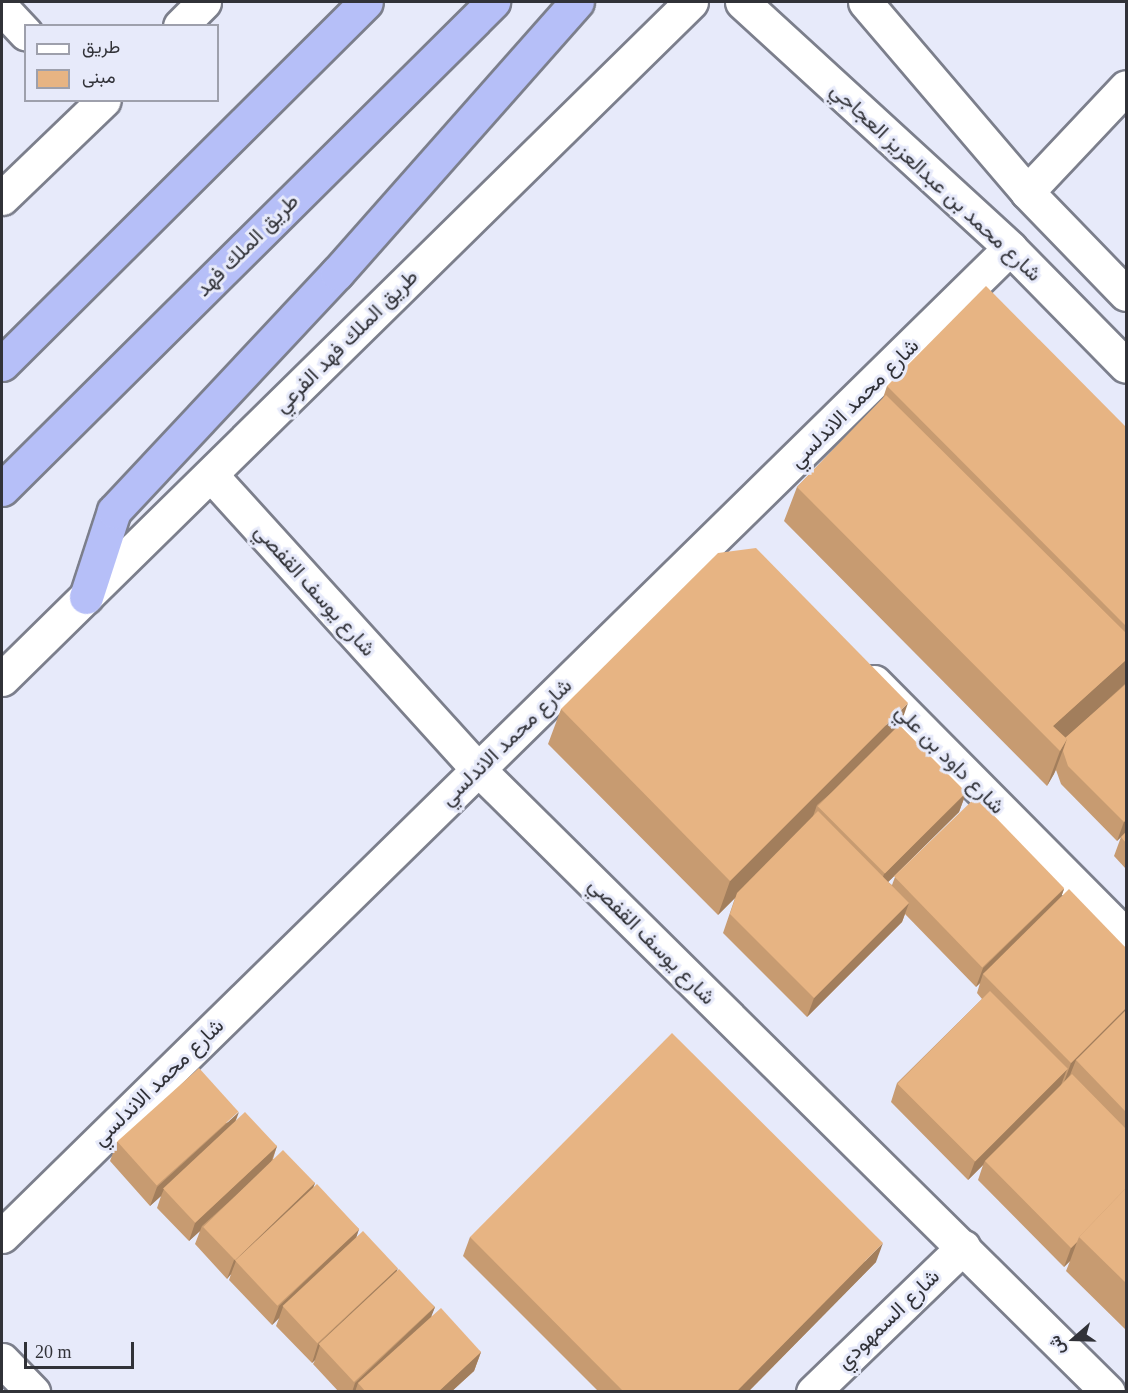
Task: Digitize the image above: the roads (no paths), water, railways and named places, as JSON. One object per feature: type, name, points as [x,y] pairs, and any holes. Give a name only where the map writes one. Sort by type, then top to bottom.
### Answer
[{"type":"highway","points":[[2,364],[366,2]]},
{"type":"highway","name":"طريق الملك فهد","points":[[2,489],[493,2]]},
{"type":"highway","points":[[86,597],[114,511],[337,273],[577,2]]},
{"type":"street","points":[[182,24],[204,2]]},
{"type":"street","name":"طريق الملك فهد الفرعي","points":[[2,680],[691,2]]},
{"type":"street","name":"شارع محمد بن عبدالعزيز العجاجي","points":[[742,2],[1010,248],[1126,366]]},
{"type":"street","points":[[864,2],[1027,192],[1126,294]]},
{"type":"street","points":[[2,8],[24,31]]},
{"type":"street","points":[[1027,192],[1126,87]]},
{"type":"street","points":[[2,198],[96,103]]},
{"type":"street","name":"شارع محمد الاندلسي","points":[[2,1236],[478,769],[732,540],[1010,248]]},
{"type":"street","name":"شارع يوسف القفصي","points":[[210,475],[478,769],[1108,1392]]},
{"type":"street","name":"شارع داود بن علي","points":[[849,658],[1126,936]]},
{"type":"street","name":"شارع السمهودي","points":[[813,1392],[963,1247]]},
{"type":"street","points":[[2,1360],[33,1392]]}]
